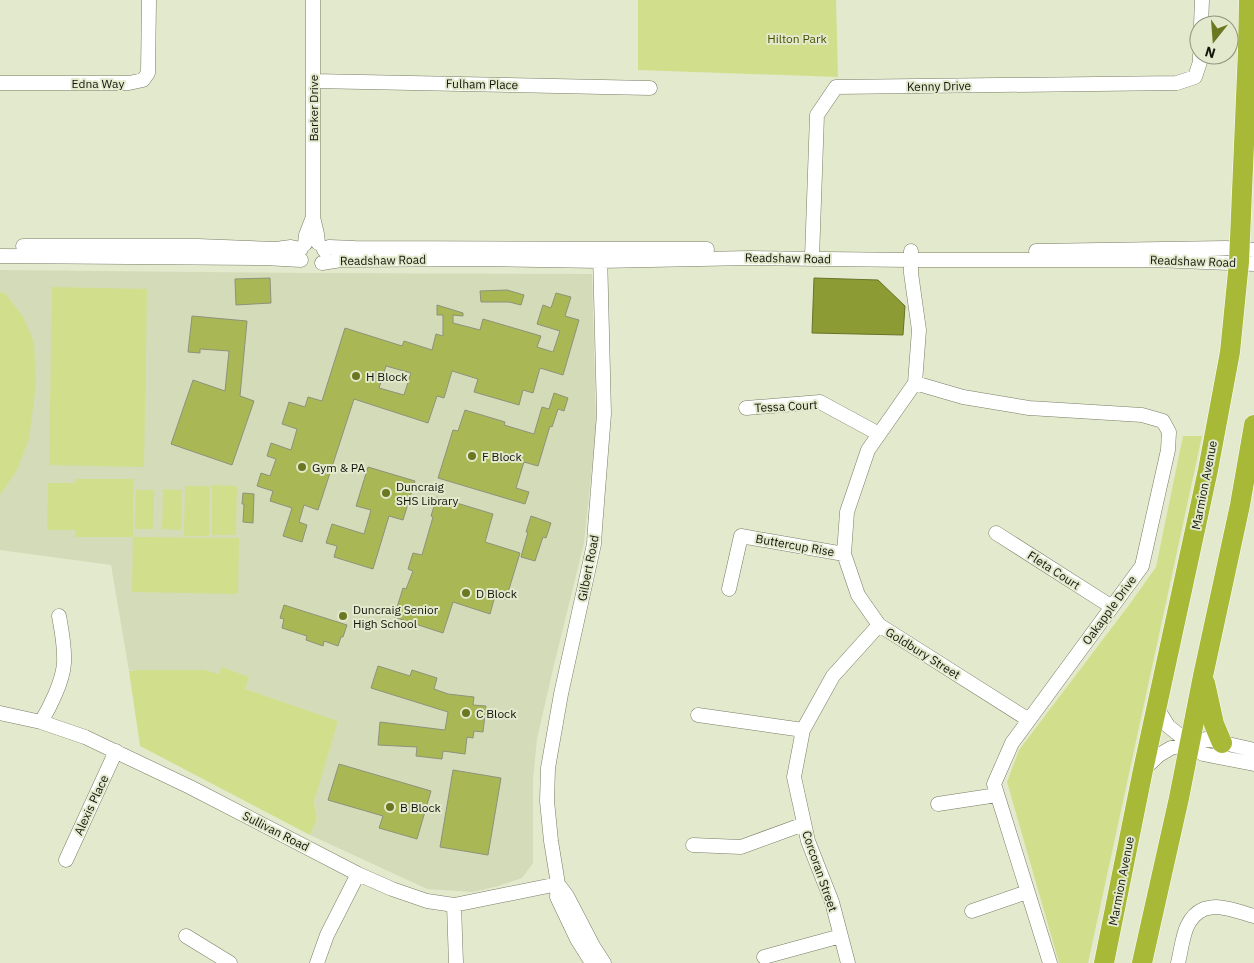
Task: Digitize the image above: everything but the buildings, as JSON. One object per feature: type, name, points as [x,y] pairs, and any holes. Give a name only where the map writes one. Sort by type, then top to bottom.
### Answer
[{"type":"highway","name":"Marmion Avenue","points":[[1104,963],[1143,770],[1208,470],[1247,256],[1249,0]]},
{"type":"highway","points":[[1142,963],[1179,798],[1240,505],[1254,425]]},
{"type":"highway","points":[[1203,676],[1220,750]]},
{"type":"street","name":"Edna Way","points":[[0,83],[129,83],[143,80],[148,73],[149,0]]},
{"type":"street","name":"Barker Drive","points":[[312,251],[306,234],[312,217],[313,0]]},
{"type":"street","points":[[1201,15],[1202,0]]},
{"type":"street","name":"Kenny Drive","points":[[812,254],[817,114],[836,87],[1177,83],[1195,77],[1199,65]]},
{"type":"street","name":"Fulham Place","points":[[314,81],[650,88]]},
{"type":"street","name":"Readshaw Road","points":[[0,246],[198,246],[276,249],[292,247],[312,251]]},
{"type":"street","name":"Readshaw Road","points":[[0,256],[265,258],[329,247],[600,255],[812,254],[1156,260],[1247,256]]},
{"type":"street","name":"Gilbert Road","points":[[592,963],[577,939],[557,898],[558,884],[550,841],[547,801],[548,768],[561,694],[594,544],[604,414],[600,255]]},
{"type":"street","points":[[911,255],[911,274],[919,330],[915,383]]},
{"type":"street","name":"Goldbury Street","points":[[915,383],[868,450],[847,512],[844,554],[858,595],[879,625],[1029,720]]},
{"type":"street","name":"Oakapple Drive","points":[[915,383],[963,397],[1028,408],[1142,415],[1163,421],[1169,432],[1168,450],[1142,566],[1012,743],[994,784],[1050,963]]},
{"type":"street","name":"Tessa Court","points":[[746,408],[820,402],[879,434]]},
{"type":"street","name":"Fleta Court","points":[[996,533],[1112,607]]},
{"type":"street","name":"Buttercup Rise","points":[[729,588],[741,536],[844,554]]},
{"type":"street","points":[[41,722],[48,710],[64,665],[64,642],[59,616]]},
{"type":"street","name":"Corcoran Street","points":[[848,963],[832,902],[808,841],[794,776],[803,730],[833,676],[879,625]]},
{"type":"street","points":[[1157,708],[1168,726],[1190,744]]},
{"type":"street","name":"Sullivan Road","points":[[0,713],[41,722],[85,737],[190,787],[358,874],[392,889],[427,901],[454,905],[558,884]]},
{"type":"street","points":[[698,716],[803,730]]},
{"type":"street","points":[[1143,770],[1159,755],[1171,748],[1206,739],[1220,750],[1254,764]]},
{"type":"street","points":[[1179,798],[1192,768],[1201,762],[1220,750],[1254,750]]},
{"type":"street","name":"Alexis Place","points":[[66,860],[116,751]]},
{"type":"street","points":[[938,804],[997,795]]},
{"type":"street","points":[[693,845],[741,847],[804,824]]},
{"type":"street","points":[[317,963],[326,935],[358,874]]},
{"type":"street","name":"Gilbert Road","points":[[558,884],[567,896],[592,946],[604,963]]},
{"type":"street","points":[[972,910],[1027,892]]},
{"type":"street","points":[[454,905],[456,963]]},
{"type":"street","points":[[1178,963],[1186,928],[1189,921],[1200,911],[1215,907],[1254,916]]},
{"type":"street","points":[[186,936],[230,963]]},
{"type":"street","points":[[764,957],[840,936]]},
{"type":"shaded area","name":"Duncraig Senior High School","points":[[0,270],[592,274],[596,427],[584,543],[537,739],[533,779],[533,863],[522,878],[473,892],[427,889],[310,835],[317,819],[314,802],[337,721],[244,689],[223,667],[219,675],[204,670],[129,671],[111,565],[0,550]]},
{"type":"shaded area","points":[[814,278],[878,280],[905,306],[903,335],[812,333]]},
{"type":"green space","name":"Hilton Park","points":[[638,0],[836,0],[838,77],[638,70]]},
{"type":"green space","points":[[52,287],[147,289],[144,467],[49,465]]},
{"type":"green space","points":[[0,292],[6,294],[24,318],[34,342],[36,384],[29,439],[17,470],[0,495]]},
{"type":"green space","points":[[1183,436],[1202,436],[1088,963],[1059,963],[1007,782],[1019,750],[1156,567]]},
{"type":"green space","points":[[76,479],[133,479],[133,537],[75,537],[75,530],[47,530],[48,483],[75,483]]},
{"type":"green space","points":[[212,485],[237,486],[236,535],[212,535]]},
{"type":"green space","points":[[185,486],[210,486],[209,536],[184,536]]},
{"type":"green space","points":[[163,489],[182,490],[181,530],[162,529]]},
{"type":"green space","points":[[136,490],[154,490],[153,529],[135,529]]},
{"type":"green space","points":[[133,537],[239,538],[238,594],[132,592]]},
{"type":"green space","points":[[222,667],[249,677],[245,689],[338,721],[314,802],[317,819],[310,835],[140,746],[129,671],[204,670],[219,674]]},
{"type":"place","name":"H Block","points":[[356,376]]},
{"type":"place","name":"F Block","points":[[472,456]]},
{"type":"place","name":"Gym & PA","points":[[302,467]]},
{"type":"place","name":"Duncraig SHS Library","points":[[386,493]]},
{"type":"place","name":"D Block","points":[[466,593]]},
{"type":"place","name":"Duncraig Senior High School","points":[[343,616]]},
{"type":"place","name":"C Block","points":[[466,713]]},
{"type":"place","name":"B Block","points":[[390,807]]}]
